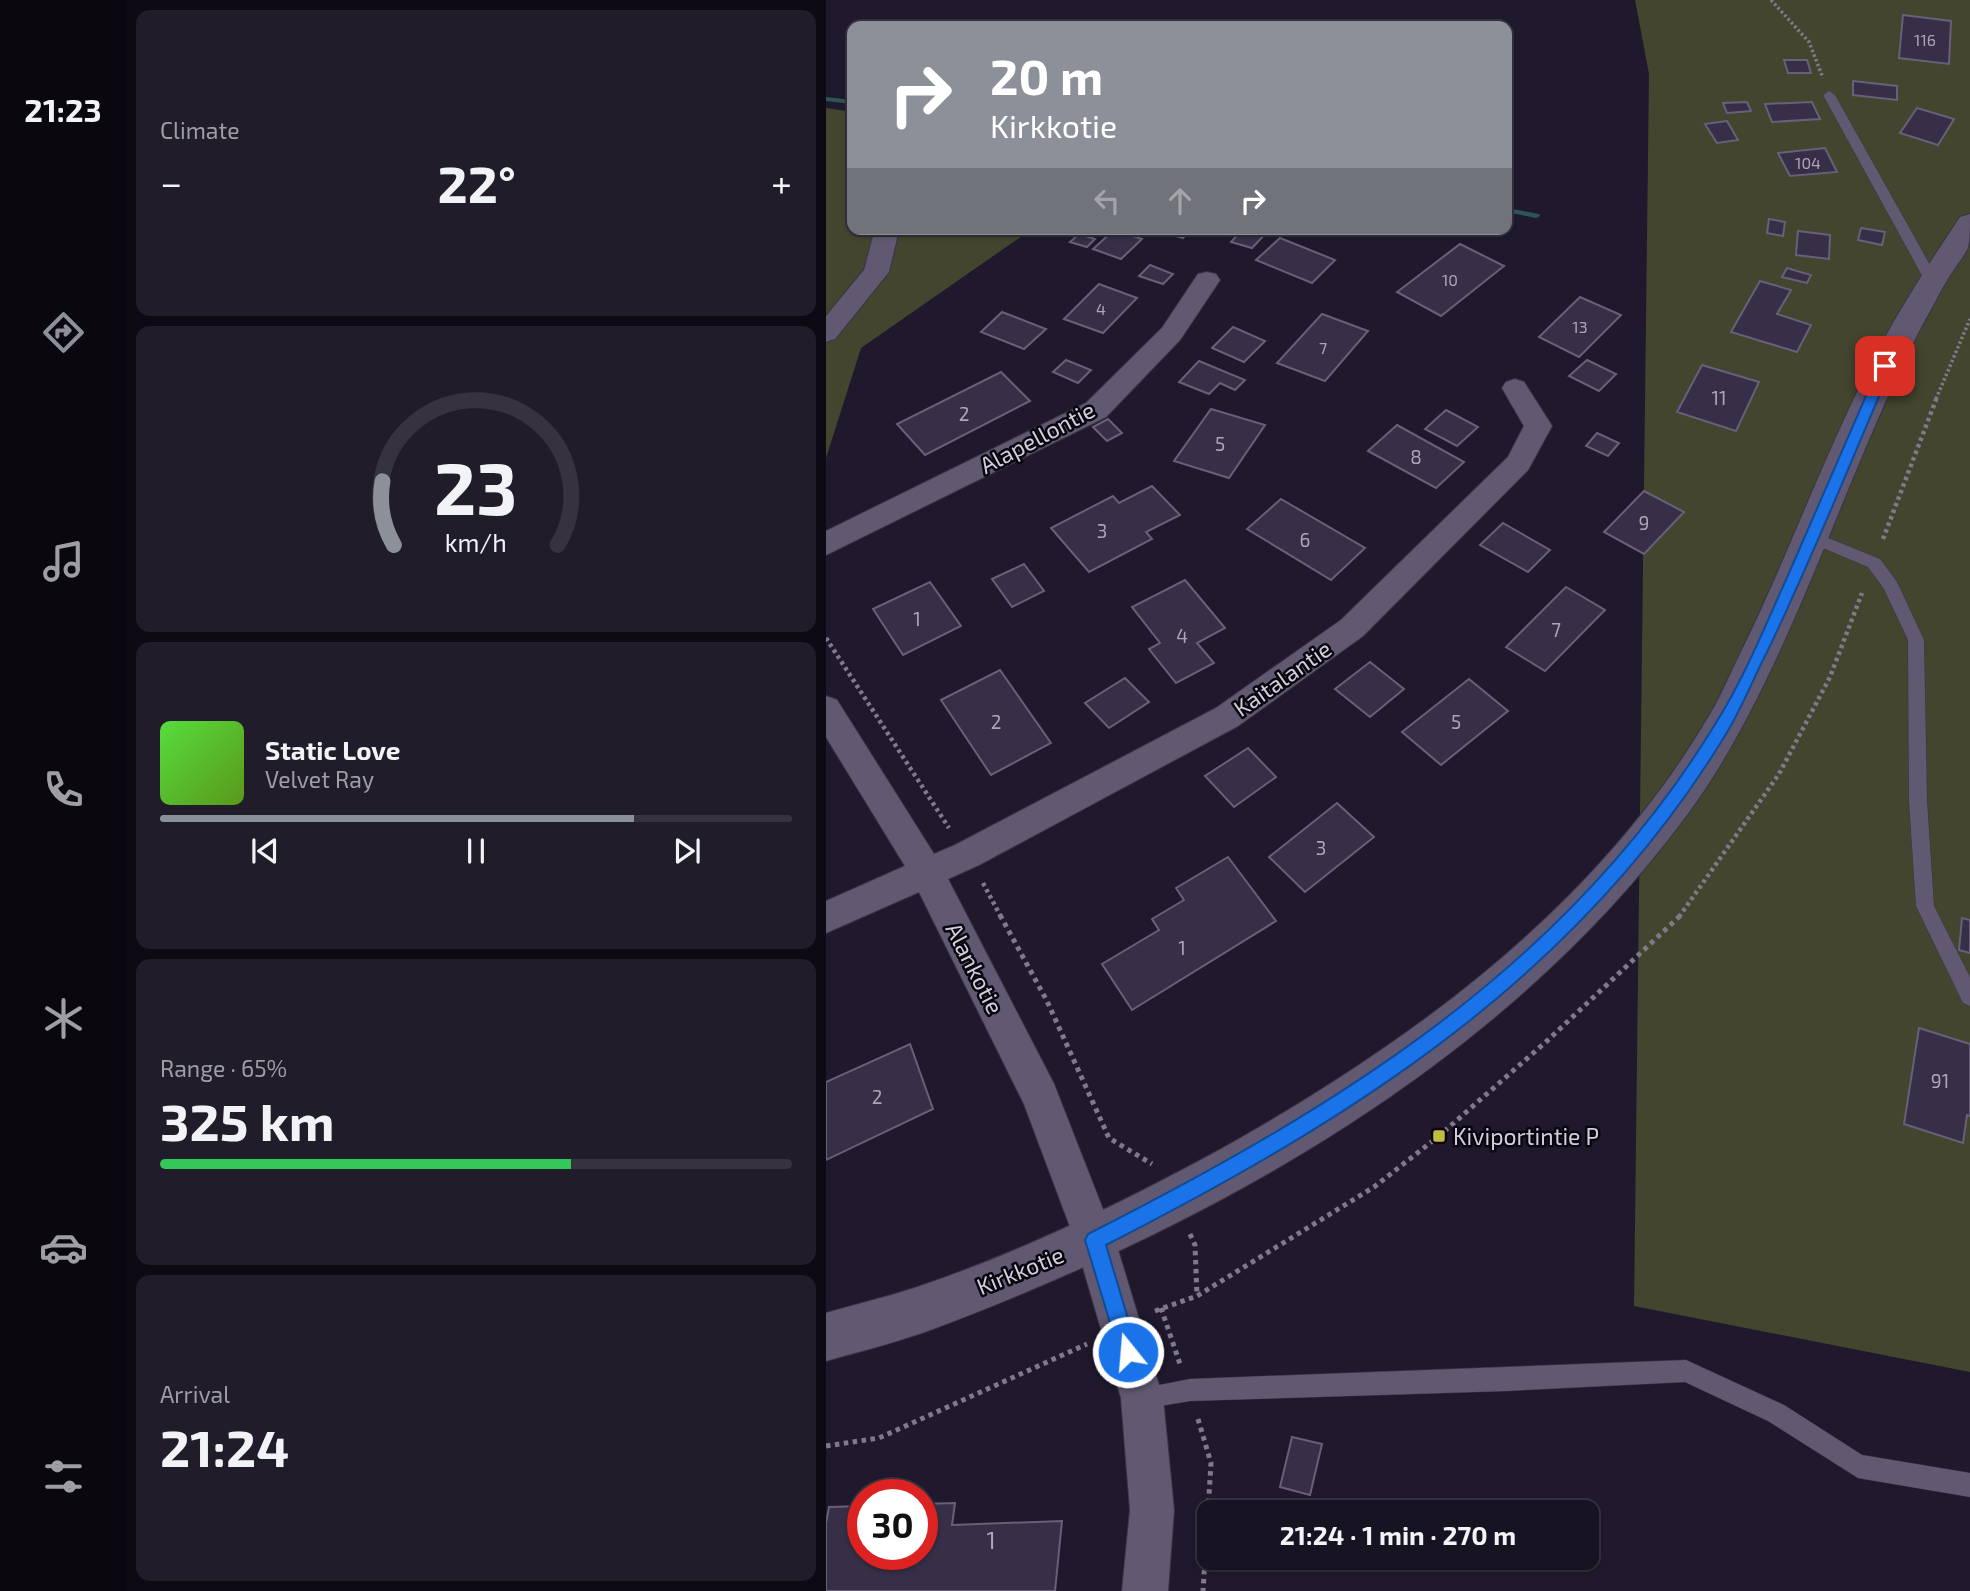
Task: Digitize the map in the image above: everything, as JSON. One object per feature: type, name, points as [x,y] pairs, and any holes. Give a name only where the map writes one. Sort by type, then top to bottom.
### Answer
[{"type":"street","name":"Kirkkotie","points":[[826,1337],[929,1307],[1095,1240],[1174,1200],[1324,1115],[1420,1049],[1501,987],[1598,894],[1674,802],[1722,727],[1777,615],[1885,366],[1932,281],[1970,223]]},
{"type":"street","points":[[826,333],[876,272],[886,235]]},
{"type":"street","name":"Alapellontie","points":[[826,544],[1096,410],[1171,334],[1207,280]]},
{"type":"street","name":"Kaitalantie","points":[[826,917],[967,855],[1227,717],[1352,628],[1517,463],[1538,426],[1515,388]]},
{"type":"street","name":"Alankotie","points":[[826,709],[927,872],[1041,1097],[1095,1240],[1142,1398],[1152,1510],[1145,1591]]},
{"type":"lane","points":[[1829,95],[1932,281]]},
{"type":"lane","points":[[1811,537],[1874,563],[1891,586],[1916,640],[1918,801],[1925,906],[1970,997]]},
{"type":"lane","points":[[1142,1398],[1190,1390],[1506,1380],[1686,1371],[1776,1413],[1858,1466],[1970,1485]]},
{"type":"path","points":[[1771,0],[1809,42],[1829,95]]},
{"type":"path","points":[[826,638],[967,855],[1047,1002],[1108,1138],[1161,1169],[1195,1245],[1198,1297]]},
{"type":"path","points":[[1161,1308],[1190,1390],[1211,1463],[1203,1591]]},
{"type":"green space","points":[[1635,0],[1970,0],[1970,1372],[1634,1306],[1649,74]]},
{"type":"green space","points":[[826,108],[847,111],[847,235],[1023,235],[861,348],[826,458]]},
{"type":"building","points":[[1903,15],[1951,21],[1949,64],[1899,58]]},
{"type":"building","points":[[1784,60],[1807,60],[1811,73],[1788,73]]},
{"type":"building","points":[[1853,81],[1897,86],[1897,100],[1853,95]]},
{"type":"building","points":[[1747,102],[1751,111],[1727,113],[1723,103]]},
{"type":"building","points":[[1812,102],[1820,119],[1772,122],[1765,104]]},
{"type":"building","points":[[1917,108],[1954,119],[1938,145],[1900,133]]},
{"type":"building","points":[[1727,121],[1738,140],[1717,143],[1705,124]]},
{"type":"building","points":[[1825,148],[1837,172],[1790,176],[1778,153]]},
{"type":"building","points":[[1769,219],[1785,222],[1783,236],[1767,233]]},
{"type":"building","points":[[1861,228],[1885,232],[1882,245],[1858,240]]},
{"type":"building","points":[[1798,231],[1830,235],[1829,259],[1796,255]]},
{"type":"building","points":[[1078,235],[1095,239],[1087,247],[1070,242]]},
{"type":"building","points":[[1108,235],[1130,235],[1142,239],[1121,259],[1093,249]]},
{"type":"building","points":[[1237,235],[1264,235],[1252,248],[1231,242]]},
{"type":"building","points":[[1280,238],[1335,260],[1312,283],[1256,260]]},
{"type":"building","points":[[1460,244],[1504,266],[1441,316],[1397,292]]},
{"type":"building","points":[[1150,265],[1173,274],[1163,284],[1139,276]]},
{"type":"building","points":[[1787,268],[1811,275],[1807,283],[1782,277]]},
{"type":"building","points":[[1760,281],[1791,290],[1777,314],[1811,325],[1797,352],[1731,332]]},
{"type":"building","points":[[1099,284],[1137,298],[1103,333],[1064,319]]},
{"type":"building","points":[[1580,297],[1621,315],[1579,357],[1539,337]]},
{"type":"building","points":[[1002,312],[1046,329],[1024,349],[981,332]]},
{"type":"building","points":[[1322,314],[1368,331],[1325,381],[1277,363]]},
{"type":"building","points":[[1233,327],[1265,341],[1244,362],[1212,348]]},
{"type":"building","points":[[1066,360],[1091,370],[1078,383],[1053,372]]},
{"type":"building","points":[[1587,360],[1616,374],[1599,391],[1569,376]]},
{"type":"building","points":[[1199,361],[1245,380],[1235,390],[1220,383],[1209,394],[1179,382]]},
{"type":"building","points":[[1702,365],[1759,382],[1736,431],[1677,412]]},
{"type":"building","points":[[1001,372],[1030,401],[925,455],[897,424]]},
{"type":"building","points":[[1211,409],[1265,425],[1229,478],[1174,461]]},
{"type":"building","points":[[1446,410],[1478,427],[1457,446],[1425,429]]},
{"type":"building","points":[[1108,419],[1122,433],[1107,441],[1093,427]]},
{"type":"building","points":[[1397,425],[1464,462],[1436,488],[1368,451]]},
{"type":"building","points":[[1597,433],[1619,443],[1608,456],[1586,446]]},
{"type":"building","points":[[1152,486],[1180,515],[1146,532],[1152,539],[1089,572],[1051,528],[1113,496],[1119,503]]},
{"type":"building","points":[[1644,491],[1684,512],[1644,554],[1604,532]]},
{"type":"building","points":[[1281,499],[1365,548],[1331,580],[1247,529]]},
{"type":"building","points":[[1503,523],[1550,550],[1528,572],[1480,545]]},
{"type":"building","points":[[1024,564],[1044,591],[1012,607],[992,579]]},
{"type":"building","points":[[1185,580],[1225,628],[1197,643],[1214,663],[1176,683],[1149,649],[1160,643],[1132,607]]},
{"type":"building","points":[[930,582],[961,626],[903,655],[873,609]]},
{"type":"building","points":[[1566,587],[1605,610],[1545,671],[1506,647]]},
{"type":"building","points":[[1370,662],[1404,689],[1370,717],[1335,689]]},
{"type":"building","points":[[1000,670],[1051,743],[991,775],[941,700]]},
{"type":"building","points":[[1125,678],[1149,702],[1109,728],[1085,703]]},
{"type":"building","points":[[1469,679],[1508,711],[1441,765],[1402,732]]},
{"type":"building","points":[[1248,748],[1276,777],[1234,807],[1205,776]]},
{"type":"building","points":[[1337,803],[1374,837],[1305,892],[1269,857]]},
{"type":"building","points":[[1228,857],[1276,921],[1132,1010],[1102,964],[1159,930],[1152,919],[1184,900],[1176,888]]},
{"type":"building","points":[[1962,918],[1970,920],[1970,953],[1959,950]]},
{"type":"building","points":[[1919,1028],[1970,1044],[1970,1116],[1967,1115],[1963,1143],[1904,1124]]},
{"type":"building","points":[[910,1044],[933,1109],[826,1160],[826,1082]]},
{"type":"building","points":[[1292,1437],[1322,1444],[1310,1495],[1280,1487]]},
{"type":"building","points":[[955,1503],[952,1525],[1062,1521],[1055,1591],[826,1591],[826,1523],[829,1507],[847,1506],[847,1570],[938,1570],[938,1504]]},
{"type":"waterway","points":[[826,99],[847,101]]},
{"type":"waterway","points":[[1512,211],[1536,216]]},
{"type":"place","name":"Kiviportintie P","points":[[1439,1136]]},
{"type":"route","points":[[1128,1352],[1095,1240],[1174,1200],[1324,1115],[1420,1049],[1501,987],[1598,894],[1674,802],[1722,727],[1777,615],[1885,366]]}]
